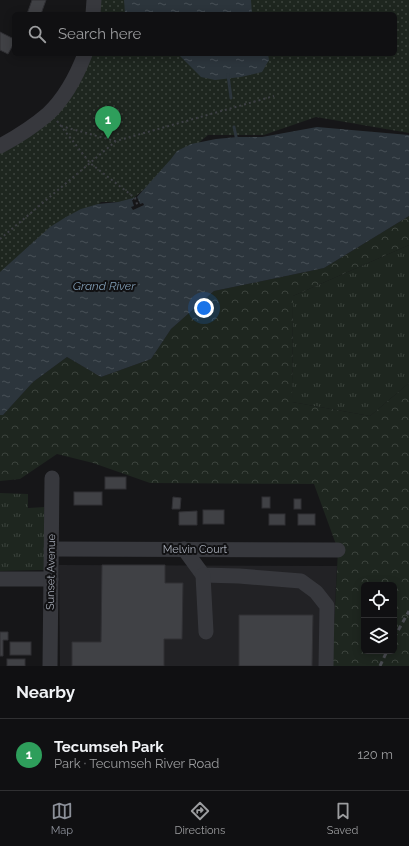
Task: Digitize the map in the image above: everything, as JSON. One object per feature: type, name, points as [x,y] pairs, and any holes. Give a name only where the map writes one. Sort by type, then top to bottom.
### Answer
[{"type":"street","points":[[93,12],[94,0]]},
{"type":"street","points":[[0,146],[36,124],[49,113],[62,98],[71,84],[80,68],[84,56]]},
{"type":"street","name":"Sunset Avenue","points":[[50,666],[52,478]]},
{"type":"street","name":"Melvin Court","points":[[52,549],[338,550]]},
{"type":"street","points":[[184,549],[203,574],[206,632]]},
{"type":"street","points":[[203,574],[301,581],[316,592],[327,606],[326,666]]},
{"type":"street","points":[[0,579],[51,579]]},
{"type":"path","points":[[0,239],[116,141],[274,96]]},
{"type":"path","points":[[49,113],[90,163],[135,198],[138,207]]},
{"type":"path","points":[[60,126],[116,141]]},
{"type":"shaded area","points":[[59,565],[337,566],[332,666],[60,666]]},
{"type":"green space","points":[[94,0],[409,0],[409,133],[316,117],[264,135],[208,135],[129,202],[101,202],[43,255],[0,284],[0,146],[36,124],[84,56],[397,56],[397,12],[93,12]]},
{"type":"green space","points":[[409,216],[409,245],[293,296],[292,402],[370,416],[409,383],[409,666],[332,666],[338,550],[314,484],[150,483],[93,463],[57,454],[20,479],[0,481],[0,415],[3,415],[33,382],[67,357],[101,377],[151,359],[171,329],[214,291],[324,268]]},
{"type":"green space","points":[[409,245],[409,383],[370,416],[292,402],[293,296]]},
{"type":"green space","points":[[0,493],[28,494],[28,508],[44,507],[44,570],[0,571]]},
{"type":"water","points":[[124,0],[251,0],[252,12],[125,12]]},
{"type":"water","points":[[180,56],[268,56],[269,60],[262,72],[241,77],[215,80],[201,77]]},
{"type":"water","name":"Grand River","points":[[317,127],[409,135],[409,216],[324,268],[214,291],[171,329],[151,359],[101,377],[67,357],[33,382],[3,415],[0,415],[0,272],[50,227],[66,217],[81,209],[98,204],[118,202],[137,197],[177,151],[191,144],[216,139],[262,137]]},
{"type":"pier","points":[[137,197],[140,204],[143,203],[144,205],[133,210],[131,207],[134,206],[132,200]]},
{"type":"building","points":[[32,0],[46,0],[42,12],[28,12]]},
{"type":"building","points":[[0,32],[12,38],[12,47],[8,54],[0,50]]},
{"type":"building","points":[[105,477],[126,477],[126,489],[105,489]]},
{"type":"building","points":[[74,492],[102,492],[102,505],[74,505]]},
{"type":"building","points":[[173,497],[181,498],[180,509],[172,509]]},
{"type":"building","points":[[262,497],[270,497],[270,508],[262,508]]},
{"type":"building","points":[[294,499],[301,499],[301,509],[294,509]]},
{"type":"building","points":[[203,510],[224,510],[224,524],[203,524]]},
{"type":"building","points":[[197,511],[197,525],[179,525],[179,512]]},
{"type":"building","points":[[269,514],[285,514],[285,525],[269,525]]},
{"type":"building","points":[[298,514],[315,514],[315,525],[298,525]]},
{"type":"building","points":[[102,565],[165,565],[165,583],[183,583],[182,639],[164,639],[164,666],[72,666],[72,642],[101,642]]},
{"type":"building","points":[[239,615],[313,615],[312,666],[239,666]]},
{"type":"building","points":[[0,632],[8,632],[8,640],[3,640],[3,656],[0,656]]},
{"type":"building","points":[[10,642],[31,642],[31,655],[10,655]]},
{"type":"building","points":[[7,659],[25,659],[25,666],[7,666]]},
{"type":"waterway","points":[[228,75],[231,98]]},
{"type":"waterway","points":[[234,127],[237,141]]},
{"type":"railway","points":[[397,633],[409,611]]},
{"type":"railway","points":[[380,666],[386,654]]},
{"type":"place","name":"Tecumseh Park","points":[[108,139]]}]
